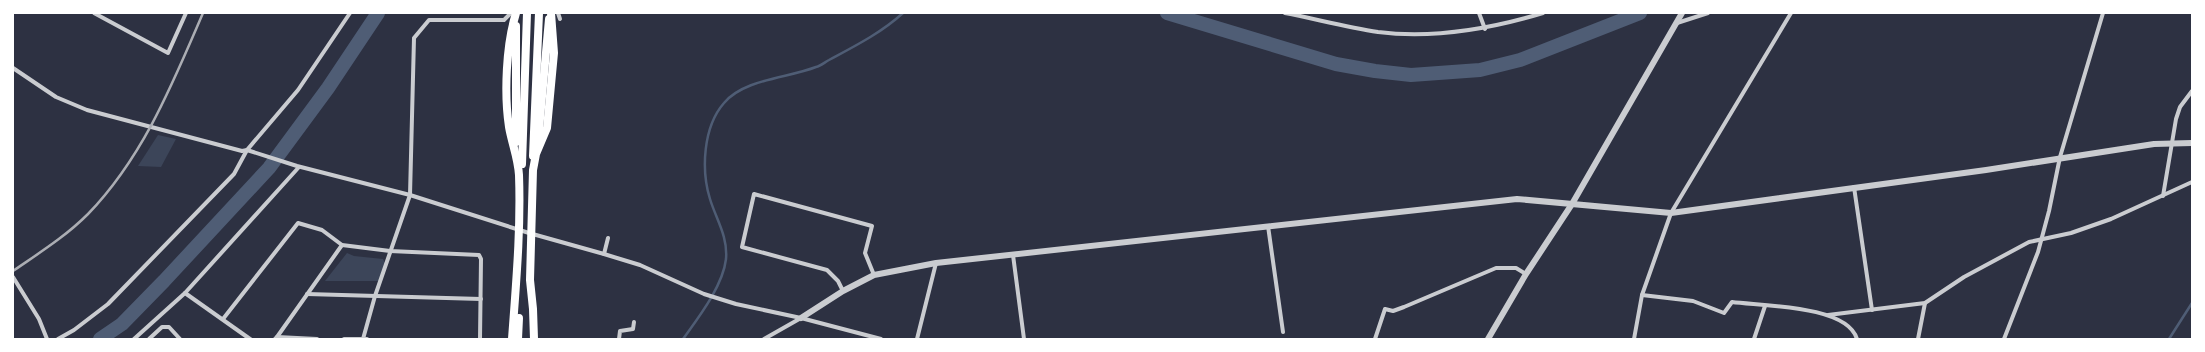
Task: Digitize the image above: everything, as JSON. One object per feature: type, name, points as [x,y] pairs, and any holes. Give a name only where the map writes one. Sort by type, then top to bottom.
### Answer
[{"type":"highway","points":[[512,339],[520,230],[515,99],[517,13]]},
{"type":"highway","points":[[517,13],[509,45],[508,108],[511,135],[517,157]]},
{"type":"highway","points":[[518,339],[527,13]]},
{"type":"highway","points":[[530,339],[532,213],[539,13]]},
{"type":"highway","points":[[534,339],[534,309],[530,280],[530,233],[533,170],[543,99],[550,13]]},
{"type":"highway","points":[[536,154],[547,128],[554,53],[550,13]]},
{"type":"street","points":[[94,13],[168,52],[186,13]]},
{"type":"street","points":[[58,339],[74,330],[108,304],[234,174],[247,150],[298,90],[350,13]]},
{"type":"street","points":[[363,338],[375,296],[410,195],[414,38],[429,20],[504,20],[511,13]]},
{"type":"street","points":[[558,13],[560,19]]},
{"type":"street","points":[[1285,13],[1378,32],[1398,33],[1485,29],[1543,13]]},
{"type":"street","points":[[1312,18],[1313,13]]},
{"type":"street","points":[[1479,13],[1485,29]]},
{"type":"street","points":[[1488,339],[1526,274],[1572,204],[1680,18],[1708,13]]},
{"type":"street","points":[[1634,339],[1642,295],[1671,213],[1791,13]]},
{"type":"street","points":[[2004,339],[2027,284],[2049,211],[2060,157],[2103,13]]},
{"type":"street","points":[[13,68],[56,97],[87,110],[242,151],[247,150],[298,167],[410,195],[647,268],[704,294],[736,304],[802,318],[881,339]]},
{"type":"street","points":[[2163,196],[2180,108],[2192,91]]},
{"type":"street","points":[[764,339],[802,318],[843,291],[874,275],[936,263],[1268,226],[1359,218],[1517,199],[1671,213],[1986,170],[2060,157],[2173,143],[2192,143]]},
{"type":"street","points":[[134,339],[185,293],[298,167]]},
{"type":"street","points":[[1828,315],[1925,303],[1964,276],[2029,242],[2071,233],[2111,219],[2192,182]]},
{"type":"street","points":[[1854,187],[1872,310]]},
{"type":"street","points":[[843,291],[838,281],[827,270],[742,247],[754,194],[872,226],[865,253],[874,275]]},
{"type":"street","points":[[224,319],[298,223],[322,230],[342,245],[390,251],[479,255],[481,259],[480,339]]},
{"type":"street","points":[[1268,226],[1283,332]]},
{"type":"street","points":[[604,254],[608,238]]},
{"type":"street","points":[[276,338],[342,245]]},
{"type":"street","points":[[1013,255],[1024,339]]},
{"type":"street","points":[[917,339],[936,263]]},
{"type":"street","points":[[1375,339],[1385,309],[1393,311],[1404,307],[1496,268],[1516,268],[1526,274]]},
{"type":"street","points":[[13,277],[39,319],[47,339]]},
{"type":"street","points":[[185,293],[224,319],[250,339]]},
{"type":"street","points":[[307,294],[480,299]]},
{"type":"street","points":[[1642,295],[1693,301],[1724,313],[1732,302],[1797,309],[1828,315],[1843,321],[1853,331],[1857,339]]},
{"type":"street","points":[[1918,339],[1925,303]]},
{"type":"street","points":[[1754,339],[1765,306]]},
{"type":"street","points":[[619,339],[620,331],[633,329],[634,322]]},
{"type":"street","points":[[149,339],[162,327],[169,327],[180,339]]},
{"type":"street","points":[[276,338],[317,339]]},
{"type":"street","points":[[344,339],[367,339]]},
{"type":"shaded area","points":[[158,135],[176,139],[161,167],[138,166]]},
{"type":"shaded area","points":[[347,253],[354,256],[383,259],[385,263],[379,281],[325,281]]},
{"type":"waterway","points":[[100,339],[122,324],[269,168],[328,88],[378,13]]},
{"type":"waterway","points":[[683,339],[715,291],[724,269],[726,259],[725,243],[710,199],[705,175],[708,136],[717,113],[724,103],[743,89],[767,80],[820,66],[877,33],[903,13]]},
{"type":"waterway","points":[[1167,13],[1336,64],[1375,71],[1411,75],[1480,70],[1520,60],[1640,13]]},
{"type":"waterway","points":[[2169,339],[2192,303]]},
{"type":"railway","points":[[13,271],[52,244],[88,214],[125,169],[154,119],[180,67],[203,13]]}]
